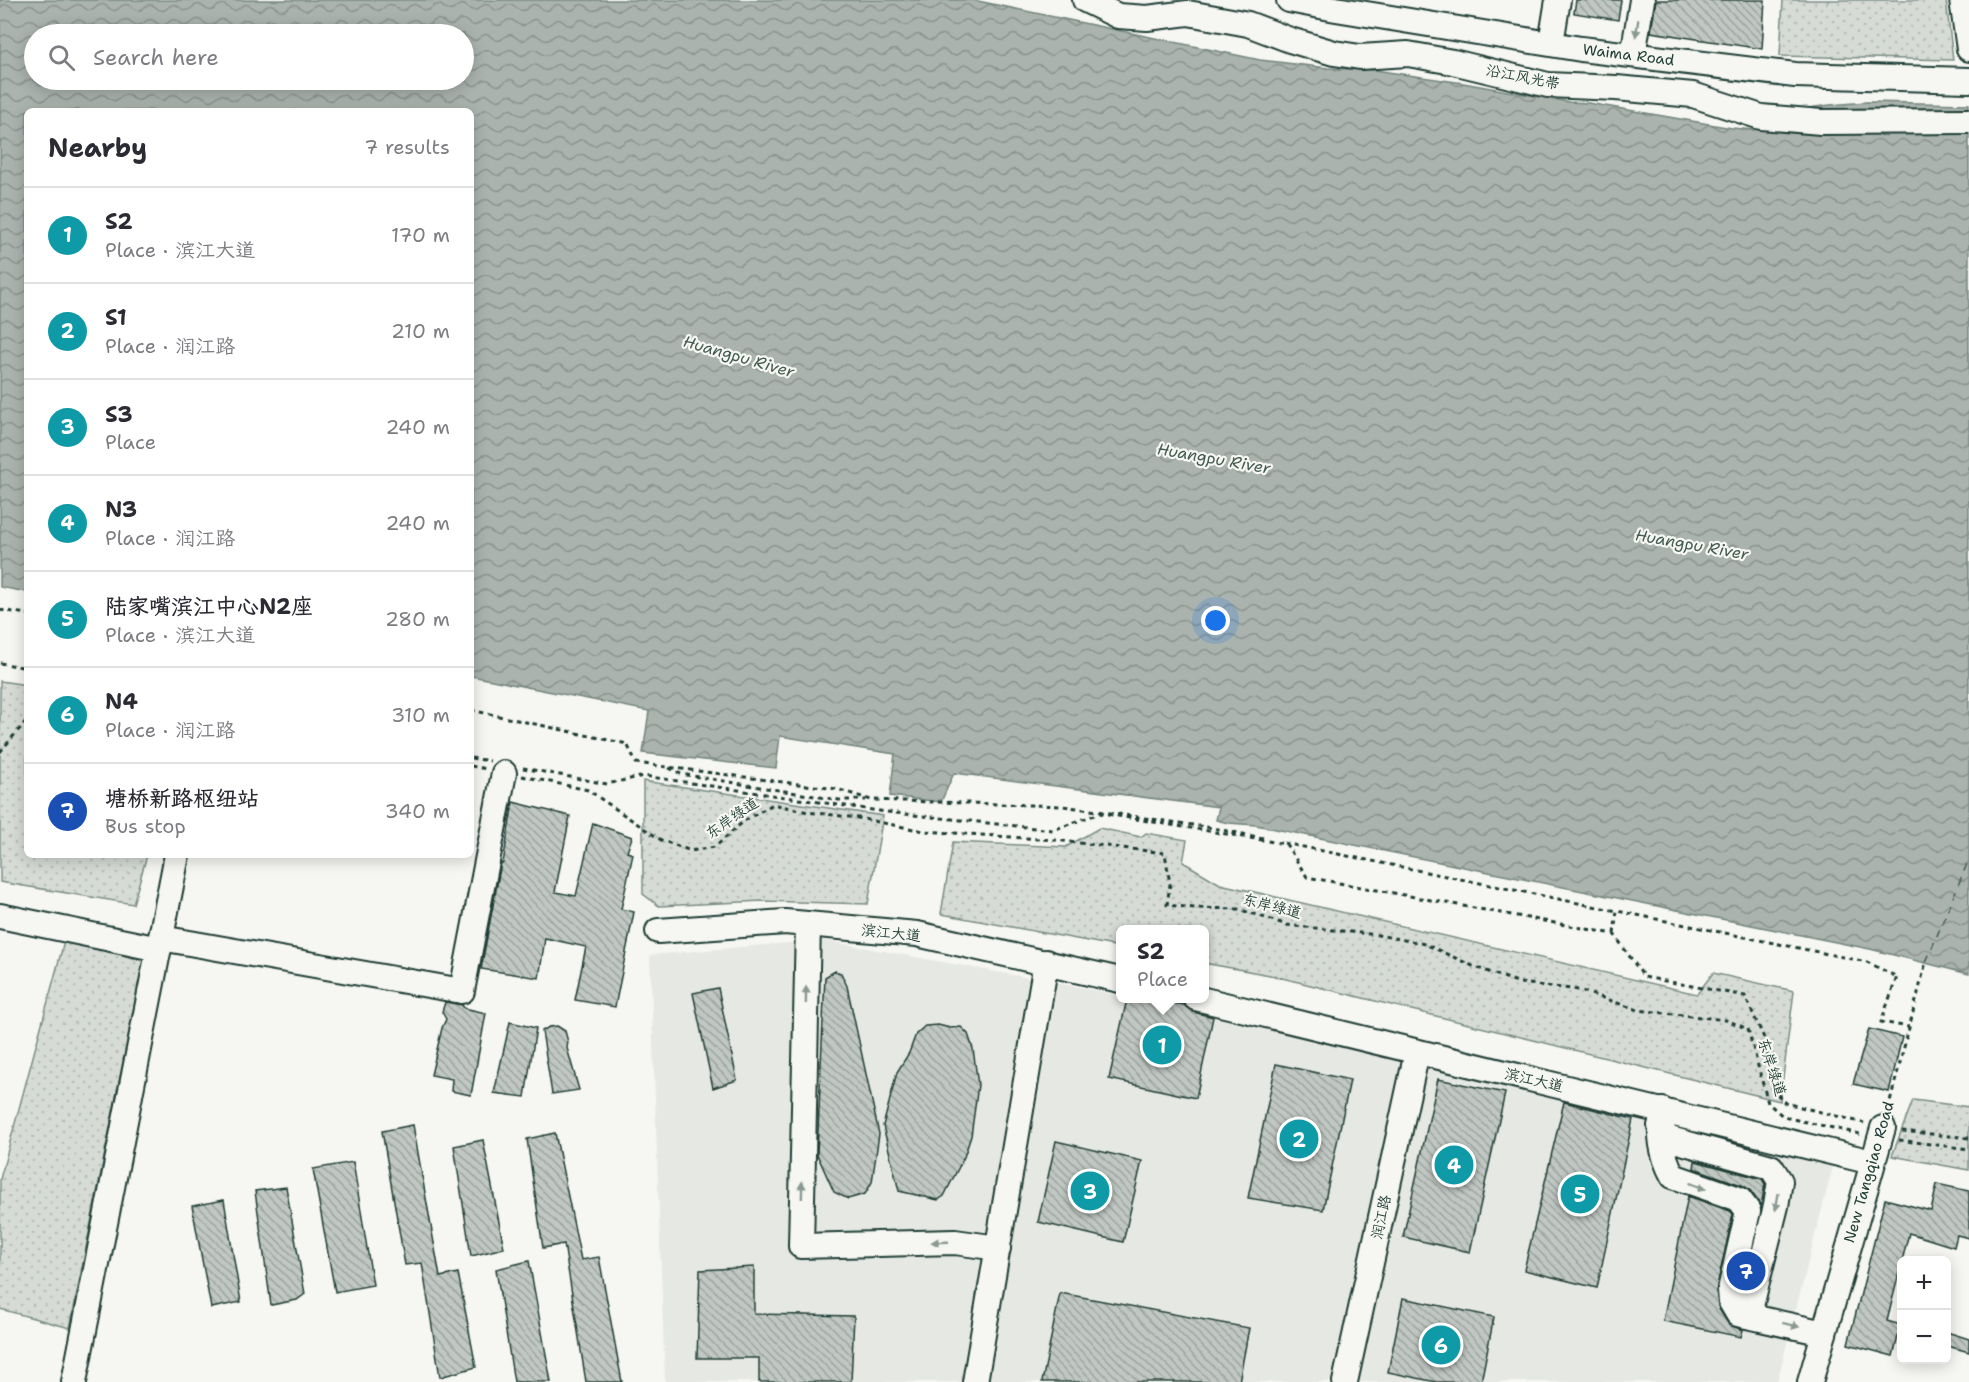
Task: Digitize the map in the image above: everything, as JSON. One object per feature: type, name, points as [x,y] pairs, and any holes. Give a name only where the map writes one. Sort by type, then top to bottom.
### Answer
[{"type":"street","name":"沿江风光带","points":[[1085,0],[1118,16],[1147,18],[1188,13],[1248,24],[1334,53],[1360,57],[1408,54],[1453,62],[1548,85],[1693,94],[1761,117],[1821,122],[1969,121]]},
{"type":"street","name":"Waima Road","points":[[1289,0],[1337,5],[1551,43],[1795,75],[1969,80]]},
{"type":"street","points":[[1551,43],[1558,0]]},
{"type":"street","points":[[1633,55],[1642,0]]},
{"type":"street","points":[[1962,0],[1969,49]]},
{"type":"street","points":[[0,916],[462,991],[505,767]]},
{"type":"street","points":[[74,1382],[176,858]]},
{"type":"street","name":"滨江大道","points":[[658,931],[785,922],[917,934],[1116,979]]},
{"type":"street","points":[[808,925],[801,1246],[955,1242],[998,1248]]},
{"type":"street","points":[[975,1382],[1046,962]]},
{"type":"street","name":"滨江大道","points":[[1209,1002],[1418,1052],[1661,1118],[1872,1162]]},
{"type":"street","name":"润江路","points":[[1344,1382],[1418,1052]]},
{"type":"street","points":[[1661,1118],[1667,1138],[1771,1167],[1780,1181],[1752,1302],[1751,1309],[1757,1317]]},
{"type":"street","points":[[1661,1118],[1664,1160],[1673,1176],[1739,1199],[1748,1211],[1730,1290],[1731,1302],[1738,1314],[1824,1333]]},
{"type":"street","name":"New Tangqiao Road","points":[[1810,1382],[1881,1133]]},
{"type":"path","points":[[0,610],[24,614]]},
{"type":"path","points":[[0,663],[24,667]]},
{"type":"path","points":[[474,711],[627,744],[636,763],[837,789],[871,800]]},
{"type":"path","points":[[0,752],[24,724]]},
{"type":"path","points":[[474,759],[505,767],[607,784],[644,776],[886,812],[1053,830],[1100,813],[1286,844],[1307,877],[1614,934]]},
{"type":"path","name":"东岸绿道","points":[[474,766],[505,767],[588,790],[661,840],[691,852],[715,847],[744,821],[773,804],[924,831],[1054,840],[1165,853],[1170,884],[1167,905],[1238,909],[1287,925],[1378,935],[1425,944],[1475,967],[1520,983],[1579,990],[1638,1010],[1726,1020],[1748,1029],[1768,1103],[1784,1117],[1969,1149]]},
{"type":"path","points":[[666,766],[681,774],[839,800],[1075,807],[1227,831],[1867,962],[1897,977],[1881,1022],[1909,1027]]},
{"type":"path","points":[[757,792],[758,787]]},
{"type":"path","points":[[1617,911],[1614,934],[1644,977],[1745,996],[1764,1038],[1773,1088],[1785,1103],[1881,1133],[1969,1138]]},
{"type":"path","name":"New Tangqiao Road","points":[[1881,1133],[1926,962]]},
{"type":"shaded area","points":[[1783,0],[1946,0],[1953,60],[1780,56]]},
{"type":"shaded area","points":[[0,681],[24,685],[24,858],[146,858],[133,904],[0,882]]},
{"type":"shaded area","points":[[643,781],[883,816],[868,904],[762,901],[659,906],[643,894]]},
{"type":"shaded area","points":[[1099,828],[1141,837],[1146,833],[1187,840],[1183,862],[1220,884],[1697,994],[1713,973],[1794,991],[1780,1101],[1270,975],[1209,964],[1209,925],[1116,925],[1116,946],[941,914],[953,842],[1066,847]]},
{"type":"shaded area","points":[[65,938],[143,961],[70,1328],[0,1309],[0,1179]]},
{"type":"shaded area","points":[[823,940],[1089,989],[1116,995],[1116,1003],[1152,1003],[1838,1147],[1777,1382],[665,1382],[650,955]]},
{"type":"shaded area","points":[[1913,1100],[1969,1107],[1969,1170],[1892,1156]]},
{"type":"water","name":"Huangpu River","points":[[0,0],[973,0],[1260,60],[1328,68],[1374,70],[1732,128],[1754,130],[1794,110],[1830,105],[1867,102],[1969,104],[1969,974],[1870,949],[1256,825],[1228,823],[1216,820],[1219,807],[954,773],[941,802],[890,796],[895,754],[780,736],[776,768],[643,753],[649,711],[474,677],[474,108],[24,108],[24,591],[0,587]]},
{"type":"building","points":[[1576,0],[1621,0],[1618,20],[1574,13]]},
{"type":"building","points":[[1656,0],[1765,0],[1762,49],[1651,32]]},
{"type":"building","points":[[513,802],[570,816],[555,892],[576,896],[593,823],[632,837],[627,852],[633,854],[621,909],[634,912],[615,1007],[575,1000],[586,947],[545,938],[539,978],[481,969]]},
{"type":"building","points":[[835,971],[841,973],[847,986],[879,1134],[872,1182],[865,1194],[848,1199],[834,1192],[817,1154],[825,977]]},
{"type":"building","points":[[718,988],[737,1080],[713,1088],[693,993]]},
{"type":"building","points":[[445,1002],[486,1013],[471,1095],[451,1091],[452,1079],[431,1075],[446,1019],[442,1012]]},
{"type":"building","points":[[1126,1003],[1174,1003],[1184,1005],[1193,1012],[1213,1017],[1196,1098],[1109,1079]]},
{"type":"building","points":[[510,1022],[536,1028],[525,1097],[494,1093]]},
{"type":"building","points":[[938,1025],[950,1028],[961,1027],[968,1034],[973,1049],[978,1085],[971,1136],[964,1157],[944,1196],[938,1200],[899,1191],[883,1126],[897,1072],[909,1053],[916,1034],[925,1026]]},
{"type":"building","points":[[557,1026],[565,1031],[567,1048],[579,1090],[552,1094],[542,1031]]},
{"type":"building","points":[[1869,1029],[1902,1037],[1889,1092],[1853,1084]]},
{"type":"building","points":[[1276,1064],[1350,1080],[1323,1210],[1248,1198]]},
{"type":"building","points":[[1438,1079],[1505,1093],[1470,1252],[1403,1237]]},
{"type":"building","points":[[1564,1102],[1633,1119],[1597,1288],[1524,1270]]},
{"type":"building","points":[[413,1125],[440,1277],[458,1273],[476,1367],[440,1377],[422,1263],[405,1265],[382,1131]]},
{"type":"building","points":[[555,1133],[581,1260],[599,1257],[622,1382],[586,1382],[564,1244],[543,1248],[527,1139]]},
{"type":"building","points":[[483,1140],[504,1248],[471,1256],[454,1146]]},
{"type":"building","points":[[1056,1141],[1142,1161],[1123,1242],[1038,1222]]},
{"type":"building","points":[[1695,1161],[1762,1179],[1765,1184],[1761,1206],[1750,1190],[1694,1168]]},
{"type":"building","points":[[353,1162],[373,1285],[335,1292],[313,1169]]},
{"type":"building","points":[[1937,1184],[1969,1191],[1969,1238],[1957,1235],[1954,1247],[1909,1233],[1903,1256],[1897,1256],[1897,1281],[1887,1321],[1897,1324],[1897,1340],[1893,1356],[1848,1344],[1885,1199],[1931,1211]]},
{"type":"building","points":[[286,1187],[305,1294],[297,1300],[271,1305],[255,1191]]},
{"type":"building","points":[[1688,1196],[1733,1214],[1716,1291],[1719,1309],[1729,1325],[1743,1330],[1741,1337],[1663,1321]]},
{"type":"building","points":[[224,1200],[241,1302],[211,1308],[192,1206]]},
{"type":"building","points":[[529,1261],[551,1382],[514,1382],[496,1269]]},
{"type":"building","points":[[754,1267],[754,1314],[854,1316],[851,1382],[759,1382],[759,1358],[697,1358],[700,1270]]},
{"type":"building","points":[[1060,1293],[1249,1328],[1239,1382],[1042,1382]]},
{"type":"building","points":[[1403,1298],[1494,1317],[1481,1382],[1436,1382],[1388,1372]]},
{"type":"building","points":[[1951,1333],[1969,1339],[1969,1352],[1951,1347]]},
{"type":"ferry route","points":[[1926,962],[1969,859]]},
{"type":"place","name":"S2","points":[[1162,1045]]},
{"type":"place","name":"S1","points":[[1299,1139]]},
{"type":"place","name":"N3","points":[[1454,1165]]},
{"type":"place","name":"S3","points":[[1090,1191]]},
{"type":"place","name":"陆家嘴滨江中心N2座","points":[[1580,1194]]},
{"type":"place","name":"塘桥新路枢纽站","points":[[1746,1271]]},
{"type":"place","name":"N4","points":[[1441,1345]]}]
